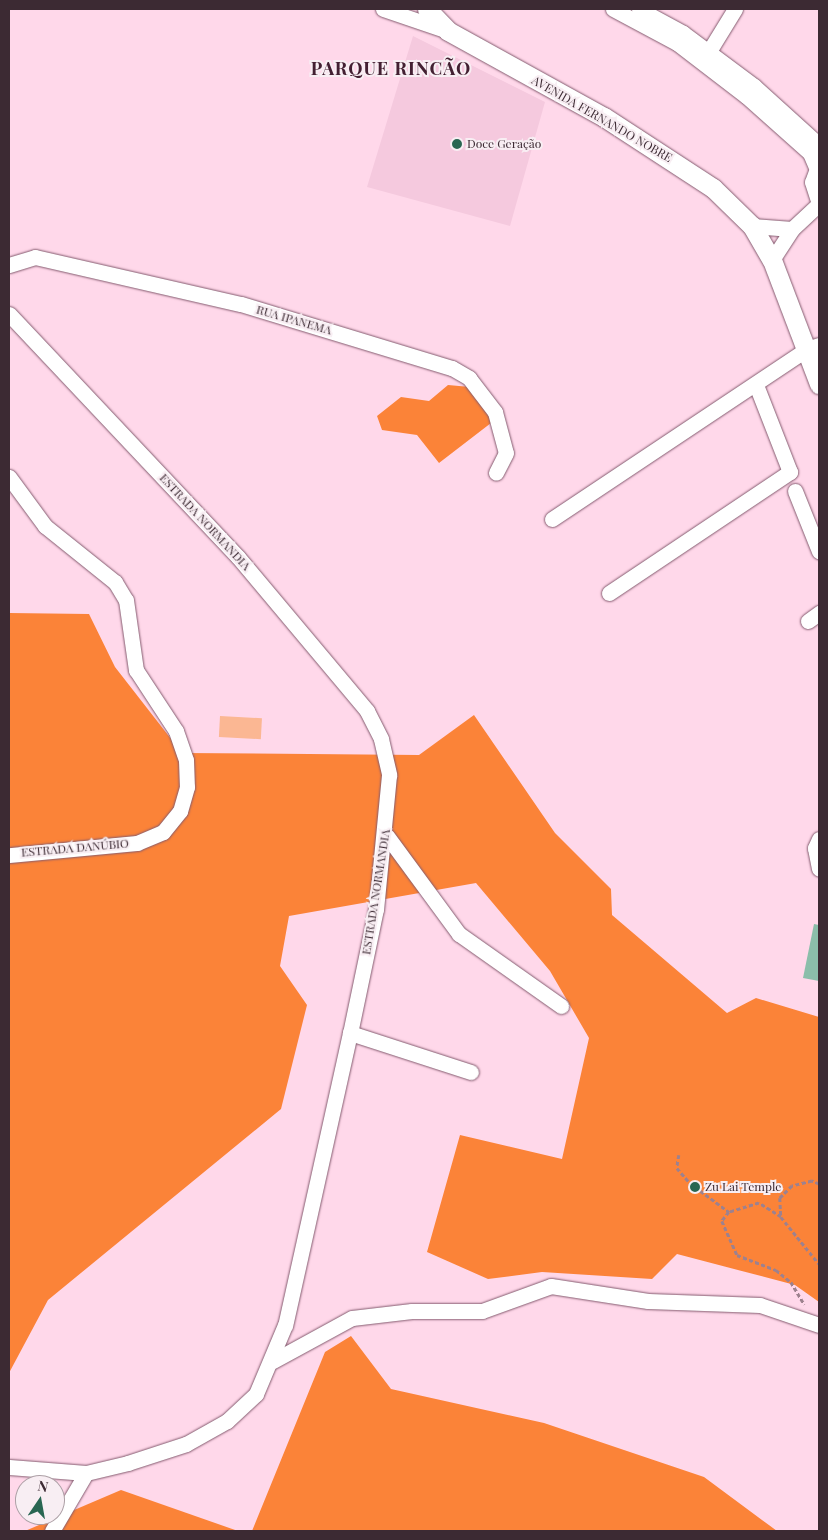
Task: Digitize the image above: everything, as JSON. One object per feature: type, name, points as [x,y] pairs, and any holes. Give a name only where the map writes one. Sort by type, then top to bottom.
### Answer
[{"type":"main road","name":"AVENIDA FERNANDO NOBRE","points":[[427,9],[448,31],[670,157],[713,188],[752,226],[772,260],[813,347],[819,384]]},
{"type":"street","points":[[383,9],[448,31]]},
{"type":"street","points":[[614,9],[705,57],[810,153],[818,165],[812,182],[819,204],[792,229],[772,260]]},
{"type":"street","points":[[639,9],[819,145]]},
{"type":"street","points":[[705,57],[735,9]]},
{"type":"street","points":[[752,226],[792,229]]},
{"type":"street","name":"RUA IPANEMA","points":[[9,265],[35,257],[241,304],[452,368],[469,378],[495,412],[506,453],[496,473]]},
{"type":"street","name":"ESTRADA NORMANDIA","points":[[9,314],[238,556],[367,711],[381,739],[389,775],[386,836],[350,1032],[285,1325],[273,1361],[256,1394],[227,1421],[186,1444],[86,1473],[9,1467]]},
{"type":"street","points":[[552,519],[813,347]]},
{"type":"street","points":[[609,592],[790,472],[756,385]]},
{"type":"street","name":"ESTRADA DANÚBIO","points":[[9,477],[45,526],[70,550],[105,572],[122,594],[136,670],[176,731],[186,760],[187,788],[180,811],[163,832],[138,843],[9,855]]},
{"type":"street","points":[[795,491],[819,551]]},
{"type":"street","points":[[386,836],[459,934],[561,1006]]},
{"type":"street","points":[[819,839],[815,848],[819,869]]},
{"type":"street","points":[[350,1032],[471,1072]]},
{"type":"street","points":[[273,1361],[352,1318],[412,1311],[482,1311],[551,1286],[648,1301],[760,1305],[817,1323]]},
{"type":"street","points":[[52,1531],[86,1473]]},
{"type":"path","points":[[679,1155],[677,1168],[690,1183],[729,1212]]},
{"type":"path","points":[[781,1217],[780,1198],[792,1186],[812,1181],[819,1184]]},
{"type":"path","points":[[817,1323],[791,1282],[776,1270],[737,1255],[722,1221],[729,1212],[759,1203],[781,1217],[819,1264]]},
{"type":"shaded area","name":"Doce Geração","points":[[413,36],[545,102],[510,226],[367,187]]},
{"type":"shaded area","points":[[448,385],[470,387],[493,406],[491,423],[439,463],[417,435],[382,430],[377,416],[401,397],[429,401]]},
{"type":"shaded area","points":[[9,613],[89,614],[115,667],[182,753],[419,755],[474,715],[555,833],[611,889],[612,915],[727,1013],[756,998],[819,1017],[819,1302],[795,1285],[677,1254],[652,1279],[542,1272],[488,1279],[427,1252],[460,1135],[562,1159],[589,1038],[550,971],[476,883],[289,916],[280,966],[307,1005],[281,1109],[48,1300],[9,1373]]},
{"type":"shaded area","points":[[220,716],[262,718],[261,739],[219,737]]},
{"type":"shaded area","points":[[351,1336],[391,1389],[544,1423],[704,1477],[777,1531],[252,1531],[325,1352]]},
{"type":"shaded area","points":[[121,1490],[238,1531],[25,1531],[39,1525],[65,1525],[65,1514]]},
{"type":"building","points":[[814,924],[819,925],[819,981],[803,978]]},
{"type":"place","name":"Doce Geração","points":[[457,144]]},
{"type":"place","name":"Zu Lai Temple","points":[[695,1187]]},
{"type":"district","name":"PARQUE RINCÃO","points":[[391,68]]}]
